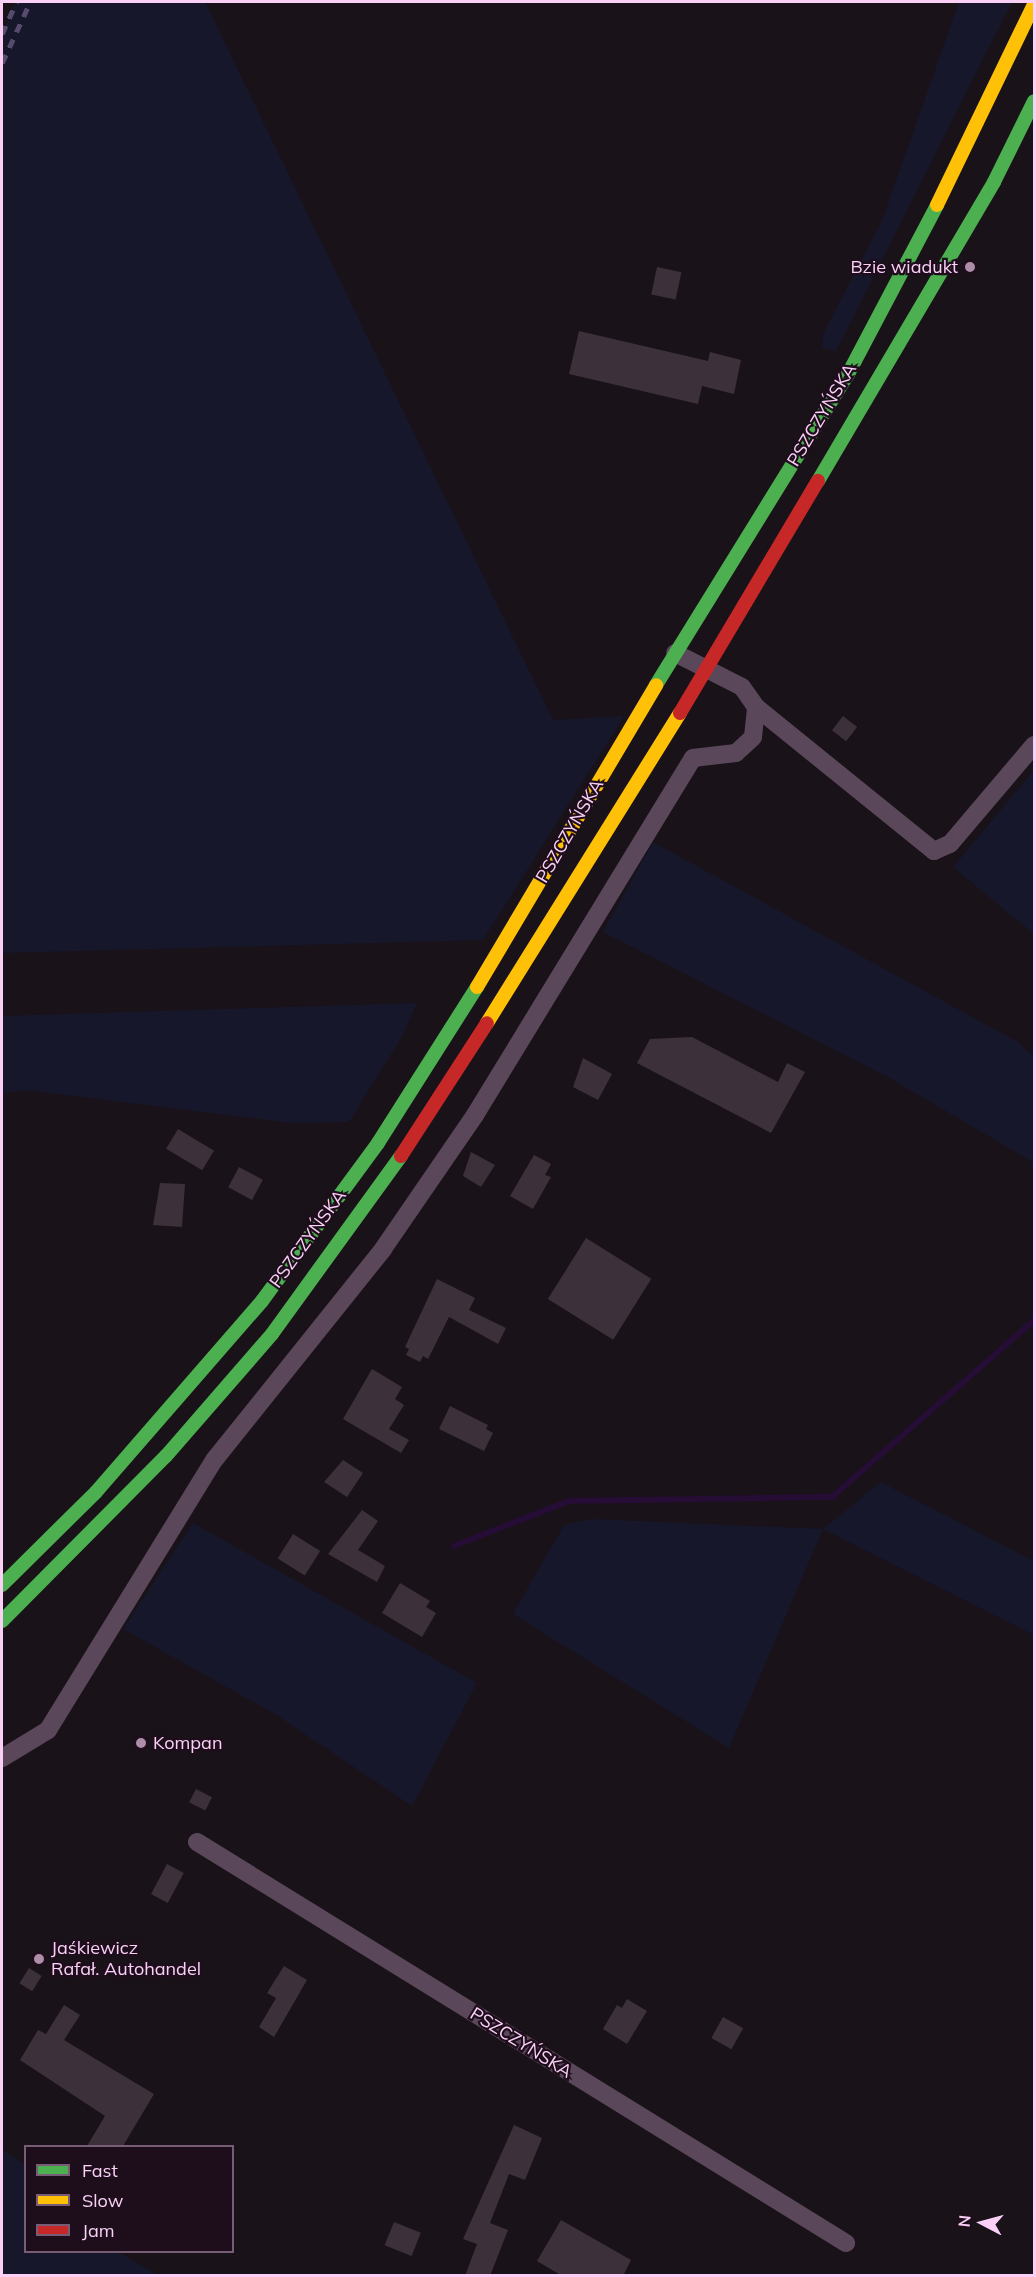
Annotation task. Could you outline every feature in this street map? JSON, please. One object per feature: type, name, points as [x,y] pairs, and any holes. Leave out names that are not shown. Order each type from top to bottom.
[{"type":"main road","name":"PSZCZYŃSKA","points":[[2,1586],[176,1404],[262,1301],[331,1207],[456,1023],[675,653],[847,376],[907,267],[1035,4]]},
{"type":"main road","name":"PSZCZYŃSKA","points":[[2,1622],[166,1456],[272,1334],[337,1248],[423,1126],[708,668],[994,182],[1035,101]]},
{"type":"street","points":[[675,653],[742,687],[756,707],[934,851],[950,844],[1035,745]]},
{"type":"street","points":[[2,1758],[48,1730],[215,1459],[332,1317],[475,1115],[693,758],[736,753],[753,737],[756,707]]},
{"type":"street","name":"PSZCZYŃSKA","points":[[197,1842],[846,2243]]},
{"type":"shaded area","points":[[16,2],[205,2],[553,720],[624,716],[483,940],[2,953],[2,33]]},
{"type":"shaded area","points":[[959,2],[1012,2],[836,351],[822,348],[823,334],[882,221]]},
{"type":"shaded area","points":[[1034,770],[1034,934],[953,867]]},
{"type":"shaded area","points":[[653,842],[1016,1041],[1034,1057],[1034,1163],[888,1077],[603,932]]},
{"type":"shaded area","points":[[417,1003],[401,1038],[349,1122],[292,1123],[26,1090],[2,1093],[2,1016]]},
{"type":"shaded area","points":[[881,1482],[1034,1561],[1034,1635],[823,1529]]},
{"type":"shaded area","points":[[591,1519],[823,1529],[729,1748],[513,1614],[564,1525]]},
{"type":"shaded area","points":[[193,1523],[477,1683],[412,1806],[275,1714],[123,1629]]},
{"type":"shaded area","points":[[2,2149],[24,2164],[24,2253],[120,2253],[158,2275],[2,2275]]},
{"type":"building","points":[[657,267],[681,272],[676,300],[651,294]]},
{"type":"building","points":[[579,331],[708,361],[710,352],[741,360],[734,394],[702,386],[698,404],[569,374]]},
{"type":"building","points":[[843,716],[857,727],[846,741],[832,730]]},
{"type":"building","points":[[692,1037],[778,1082],[787,1063],[805,1072],[771,1133],[637,1063],[650,1039]]},
{"type":"building","points":[[583,1058],[612,1074],[598,1100],[573,1087]]},
{"type":"building","points":[[178,1129],[214,1151],[202,1170],[166,1149]]},
{"type":"building","points":[[471,1152],[495,1165],[481,1187],[463,1176]]},
{"type":"building","points":[[534,1155],[551,1164],[545,1175],[551,1177],[533,1209],[510,1196]]},
{"type":"building","points":[[239,1167],[263,1180],[252,1200],[228,1187]]},
{"type":"building","points":[[160,1183],[185,1184],[182,1227],[153,1225]]},
{"type":"building","points":[[586,1238],[651,1279],[613,1340],[548,1299]]},
{"type":"building","points":[[437,1279],[475,1298],[469,1310],[506,1328],[498,1344],[449,1317],[428,1359],[423,1356],[420,1362],[406,1355],[409,1349],[405,1347]]},
{"type":"building","points":[[372,1369],[402,1387],[395,1399],[404,1405],[389,1429],[409,1440],[401,1453],[343,1419]]},
{"type":"building","points":[[450,1406],[488,1425],[486,1429],[493,1433],[484,1451],[439,1429]]},
{"type":"building","points":[[343,1460],[363,1473],[347,1497],[324,1482]]},
{"type":"building","points":[[362,1510],[378,1521],[358,1550],[385,1566],[377,1582],[328,1554]]},
{"type":"building","points":[[293,1534],[320,1551],[305,1576],[278,1559]]},
{"type":"building","points":[[400,1583],[430,1601],[426,1607],[436,1613],[422,1637],[382,1613]]},
{"type":"building","points":[[196,1789],[212,1797],[205,1811],[189,1802]]},
{"type":"building","points":[[167,1864],[184,1873],[168,1903],[151,1894]]},
{"type":"building","points":[[284,1966],[307,1980],[274,2037],[259,2027],[276,1998],[267,1993]]},
{"type":"building","points":[[29,1968],[42,1976],[32,1991],[19,1983]]},
{"type":"building","points":[[627,1999],[647,2011],[627,2044],[603,2029],[617,2005],[622,2008]]},
{"type":"building","points":[[64,2005],[80,2015],[64,2040],[154,2094],[124,2145],[88,2145],[105,2116],[20,2060],[38,2030],[46,2034]]},
{"type":"building","points":[[723,2017],[743,2028],[731,2049],[711,2038]]},
{"type":"building","points":[[514,2125],[542,2138],[525,2180],[509,2174],[490,2223],[508,2230],[490,2276],[465,2276],[477,2244],[463,2239]]},
{"type":"building","points":[[561,2220],[631,2260],[623,2276],[562,2276],[537,2261]]},
{"type":"building","points":[[394,2222],[421,2233],[412,2256],[385,2245]]},
{"type":"waterway","points":[[454,1546],[569,1501],[832,1497],[1032,1322]]},
{"type":"railway","points":[[2,34],[16,2]]},
{"type":"railway","points":[[2,63],[30,2]]},
{"type":"traffic: fast","points":[[818,481],[994,182],[1034,101]]},
{"type":"traffic: fast","points":[[656,685],[847,376],[937,205]]},
{"type":"traffic: fast","points":[[2,1585],[96,1492],[262,1301],[378,1143],[477,987]]},
{"type":"traffic: fast","points":[[2,1621],[166,1456],[272,1334],[401,1156]]},
{"type":"traffic: slow","points":[[937,205],[1034,4]]},
{"type":"traffic: slow","points":[[477,987],[656,685]]},
{"type":"traffic: slow","points":[[487,1023],[680,713]]},
{"type":"traffic: jam","points":[[680,713],[818,481]]},
{"type":"traffic: jam","points":[[401,1156],[487,1023]]},
{"type":"place","name":"Bzie wiadukt","points":[[970,267]]},
{"type":"place","name":"Kompan","points":[[141,1743]]},
{"type":"place","name":"Jaśkiewicz Rafał. Autohandel","points":[[39,1959]]}]
